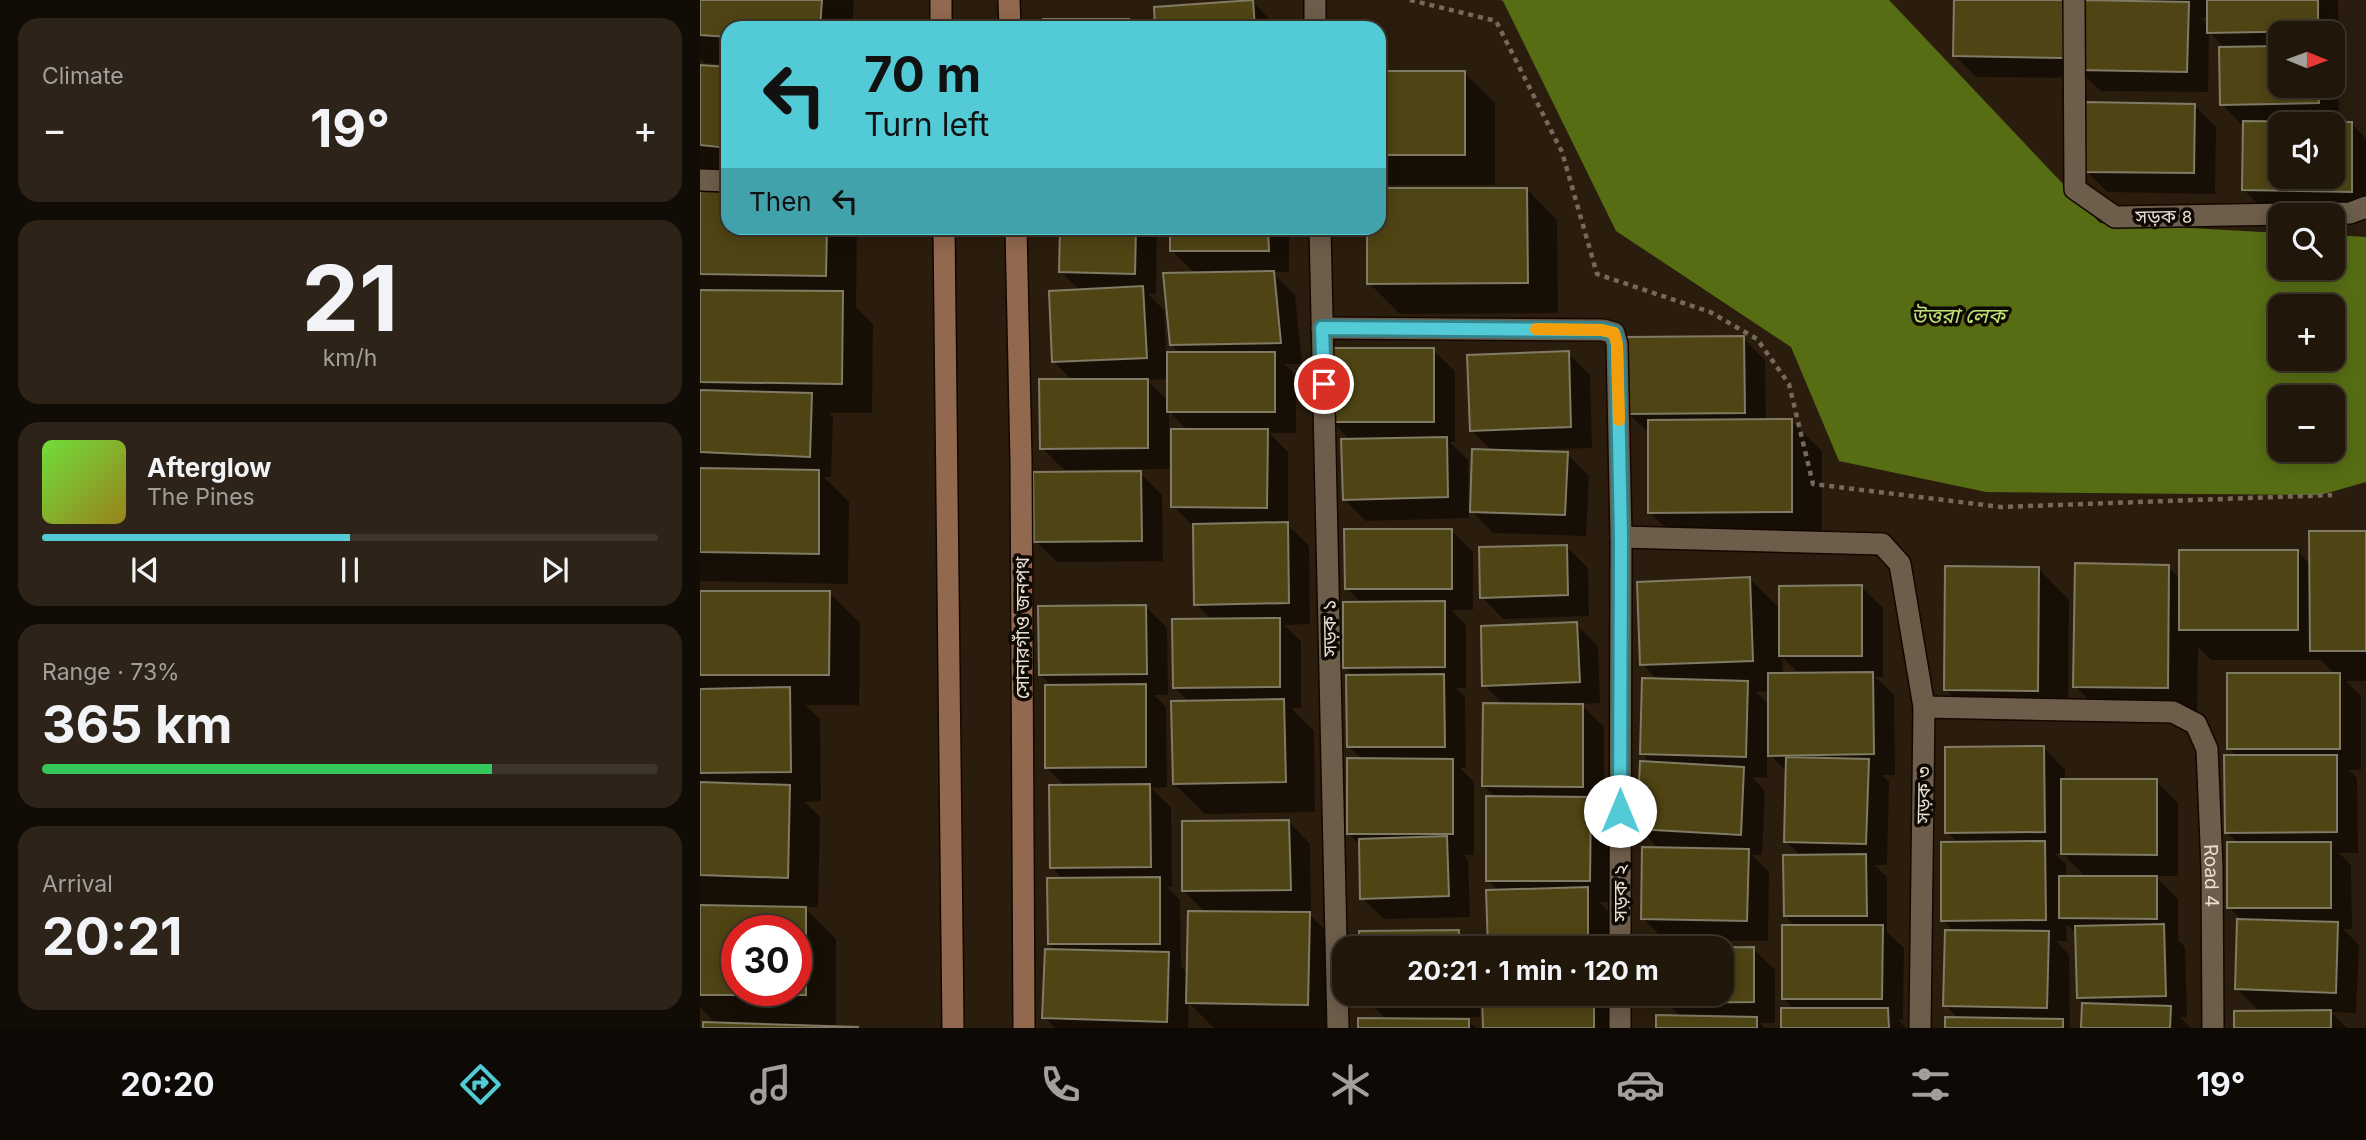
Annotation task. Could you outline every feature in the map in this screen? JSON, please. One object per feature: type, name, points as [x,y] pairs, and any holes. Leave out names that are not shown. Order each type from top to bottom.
[{"type":"main road","points":[[941,0],[942,21]]},
{"type":"main road","points":[[1009,0],[1010,21]]},
{"type":"main road","points":[[944,235],[953,1028]]},
{"type":"main road","name":"সোনারগাঁও জনপথ","points":[[1016,235],[1021,460],[1024,1028]]},
{"type":"street","points":[[1315,0],[1315,21]]},
{"type":"street","name":"সড়ক ৪","points":[[2074,0],[2075,189],[2115,217],[2350,213],[2366,207]]},
{"type":"street","points":[[700,180],[721,181]]},
{"type":"street","name":"সড়ক ১","points":[[1320,235],[1338,1028]]},
{"type":"street","name":"সড়ক ২","points":[[1322,328],[1602,330],[1614,333],[1617,344],[1621,537],[1620,936]]},
{"type":"street","name":"সড়ক ৩","points":[[1621,537],[1882,544],[1900,564],[1924,708],[1920,1028]]},
{"type":"street","name":"Road 4","points":[[1924,708],[2173,712],[2196,724],[2207,749],[2212,867],[2213,1028]]},
{"type":"street","points":[[1620,1006],[1620,1028]]},
{"type":"path","points":[[1410,0],[1496,21],[1562,152],[1597,274],[1710,312],[1757,339],[1789,384],[1813,484],[2001,507],[2332,495]]},
{"type":"water","name":"উত্তরা লেক","points":[[1500,0],[1889,0],[2100,223],[2268,232],[2268,280],[2345,280],[2345,236],[2366,237],[2366,482],[2320,495],[1986,492],[1839,461],[1791,347],[1616,231],[1503,1]]},
{"type":"building","points":[[700,0],[822,0],[820,21],[721,21],[721,36],[700,35]]},
{"type":"building","points":[[1253,0],[1254,21],[1155,21],[1154,7]]},
{"type":"building","points":[[1954,0],[2064,0],[2063,58],[1953,56]]},
{"type":"building","points":[[2079,0],[2189,2],[2187,72],[2077,70]]},
{"type":"building","points":[[2207,0],[2318,0],[2318,21],[2268,21],[2268,32],[2207,33]]},
{"type":"building","points":[[1043,19],[1129,19],[1129,21]]},
{"type":"building","points":[[2268,46],[2268,98],[2319,98],[2319,103],[2220,105],[2219,47]]},
{"type":"building","points":[[700,65],[721,66],[721,147],[700,145]]},
{"type":"building","points":[[1386,71],[1465,71],[1465,155],[1386,155]]},
{"type":"building","points":[[2085,102],[2195,104],[2194,173],[2084,172]]},
{"type":"building","points":[[2243,121],[2268,121],[2268,189],[2345,189],[2345,122],[2352,122],[2352,192],[2242,190]]},
{"type":"building","points":[[1386,188],[1527,188],[1528,283],[1367,284],[1367,235],[1386,235]]},
{"type":"building","points":[[700,190],[721,191],[721,235],[827,235],[826,276],[700,274]]},
{"type":"building","points":[[1060,235],[1136,235],[1135,274],[1059,272]]},
{"type":"building","points":[[1170,235],[1268,235],[1269,251],[1170,251]]},
{"type":"building","points":[[1274,271],[1281,343],[1170,345],[1163,273]]},
{"type":"building","points":[[1143,286],[1147,358],[1052,362],[1049,291]]},
{"type":"building","points":[[700,290],[843,291],[842,384],[700,382]]},
{"type":"building","points":[[1744,336],[1745,413],[1627,414],[1626,337]]},
{"type":"building","points":[[1330,348],[1434,348],[1434,422],[1330,422]]},
{"type":"building","points":[[1569,351],[1571,427],[1470,431],[1467,355]]},
{"type":"building","points":[[1167,352],[1275,352],[1275,412],[1167,412]]},
{"type":"building","points":[[1039,379],[1148,379],[1148,448],[1040,449]]},
{"type":"building","points":[[700,390],[812,393],[810,457],[700,452]]},
{"type":"building","points":[[1792,419],[1792,512],[1648,513],[1648,420]]},
{"type":"building","points":[[1171,429],[1268,429],[1267,508],[1171,507]]},
{"type":"building","points":[[1447,437],[1448,497],[1343,500],[1341,439]]},
{"type":"building","points":[[1472,449],[1568,452],[1565,515],[1470,512]]},
{"type":"building","points":[[700,468],[819,470],[819,554],[700,552]]},
{"type":"building","points":[[1141,471],[1142,541],[1034,542],[1033,472]]},
{"type":"building","points":[[1288,522],[1289,603],[1194,605],[1193,524]]},
{"type":"building","points":[[1344,529],[1452,529],[1452,589],[1345,589]]},
{"type":"building","points":[[2309,531],[2366,531],[2366,651],[2310,651]]},
{"type":"building","points":[[1567,545],[1568,595],[1480,598],[1479,547]]},
{"type":"building","points":[[2179,550],[2298,550],[2298,630],[2179,630]]},
{"type":"building","points":[[2075,563],[2169,565],[2168,688],[2073,687]]},
{"type":"building","points":[[1945,566],[2039,567],[2038,691],[1944,690]]},
{"type":"building","points":[[1750,577],[1753,661],[1640,665],[1637,582]]},
{"type":"building","points":[[1862,585],[1862,656],[1779,656],[1779,586]]},
{"type":"building","points":[[700,591],[830,591],[829,675],[700,675]]},
{"type":"building","points":[[1445,601],[1445,667],[1343,668],[1343,602]]},
{"type":"building","points":[[1146,605],[1147,674],[1039,675],[1038,606]]},
{"type":"building","points":[[1280,618],[1280,687],[1173,688],[1172,619]]},
{"type":"building","points":[[1577,622],[1580,682],[1482,686],[1481,626]]},
{"type":"building","points":[[1873,672],[1874,754],[1768,756],[1768,673]]},
{"type":"building","points":[[2227,673],[2340,673],[2340,749],[2227,749]]},
{"type":"building","points":[[1444,674],[1445,747],[1347,747],[1346,675]]},
{"type":"building","points":[[1642,678],[1748,681],[1746,757],[1640,754]]},
{"type":"building","points":[[1146,684],[1146,767],[1045,768],[1045,685]]},
{"type":"building","points":[[790,687],[791,772],[700,773],[700,689]]},
{"type":"building","points":[[1284,699],[1286,782],[1173,784],[1171,701]]},
{"type":"building","points":[[1483,703],[1583,704],[1583,787],[1482,786]]},
{"type":"building","points":[[2044,746],[2045,832],[1945,833],[1945,747]]},
{"type":"building","points":[[2224,755],[2337,755],[2337,832],[2225,833]]},
{"type":"building","points":[[1786,757],[1869,759],[1866,844],[1784,842]]},
{"type":"building","points":[[1347,758],[1453,759],[1453,834],[1347,834]]},
{"type":"building","points":[[1640,761],[1744,767],[1741,835],[1637,829]]},
{"type":"building","points":[[2061,779],[2157,779],[2157,855],[2061,854]]},
{"type":"building","points":[[700,782],[790,785],[788,878],[700,875]]},
{"type":"building","points":[[1150,784],[1151,867],[1050,868],[1049,785]]},
{"type":"building","points":[[1486,796],[1591,797],[1590,881],[1486,881]]},
{"type":"building","points":[[1289,820],[1291,890],[1182,891],[1182,821]]},
{"type":"building","points":[[1447,836],[1449,896],[1360,899],[1359,839]]},
{"type":"building","points":[[2045,841],[2046,920],[1941,921],[1941,842]]},
{"type":"building","points":[[2227,842],[2331,842],[2331,908],[2227,908]]},
{"type":"building","points":[[1642,847],[1749,849],[1747,921],[1641,919]]},
{"type":"building","points":[[1866,854],[1867,916],[1784,916],[1783,855]]},
{"type":"building","points":[[2059,876],[2157,876],[2157,919],[2059,918]]},
{"type":"building","points":[[1160,877],[1160,944],[1048,944],[1047,878]]},
{"type":"building","points":[[1588,887],[1588,936],[1488,936],[1486,890]]},
{"type":"building","points":[[700,905],[806,907],[806,915],[721,915],[721,995],[700,995]]},
{"type":"building","points":[[1188,911],[1310,912],[1308,1005],[1186,1003]]},
{"type":"building","points":[[2237,919],[2338,922],[2336,993],[2235,989]]},
{"type":"building","points":[[2164,924],[2166,996],[2077,998],[2075,926]]},
{"type":"building","points":[[1782,925],[1883,925],[1882,999],[1782,999]]},
{"type":"building","points":[[1459,930],[1459,936],[1359,936],[1359,931]]},
{"type":"building","points":[[1945,930],[2049,931],[2047,1008],[1943,1006]]},
{"type":"building","points":[[1734,947],[1754,947],[1754,1002],[1734,1002]]},
{"type":"building","points":[[1045,949],[1169,952],[1167,1022],[1042,1018]]},
{"type":"building","points":[[2082,1003],[2171,1006],[2170,1028],[2081,1028]]},
{"type":"building","points":[[1482,1006],[1594,1006],[1594,1028],[1483,1028]]},
{"type":"building","points":[[1781,1008],[1888,1008],[1889,1028],[1781,1028]]},
{"type":"building","points":[[2331,1010],[2331,1028],[2234,1028],[2234,1011]]},
{"type":"building","points":[[1656,1015],[1757,1017],[1757,1028],[1656,1028]]},
{"type":"building","points":[[1945,1017],[2063,1019],[2063,1028],[1945,1028]]},
{"type":"building","points":[[1358,1018],[1469,1019],[1469,1028],[1358,1028]]},
{"type":"building","points":[[703,1022],[858,1027],[858,1028],[703,1028]]},
{"type":"slow traffic","points":[[1536,329],[1602,330],[1614,333],[1617,344],[1619,420]]},
{"type":"route","points":[[1324,384],[1322,328],[1602,330],[1614,333],[1617,344],[1620,510],[1620,811]]}]
